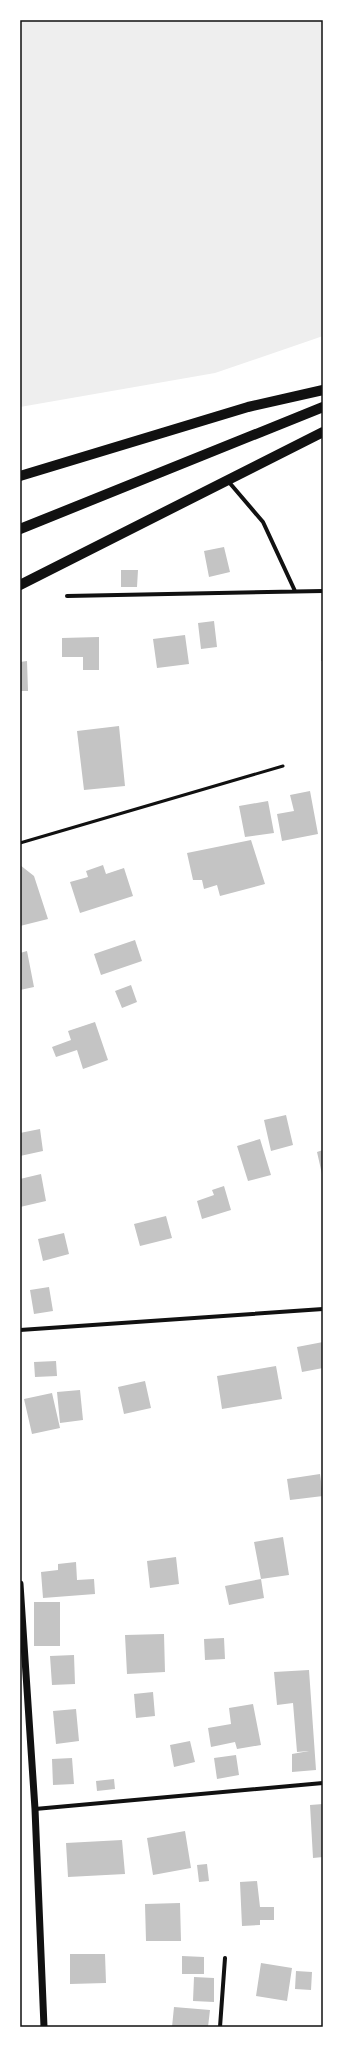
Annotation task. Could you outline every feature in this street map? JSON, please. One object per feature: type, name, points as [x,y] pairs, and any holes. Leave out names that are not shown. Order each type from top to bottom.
[{"type":"main road","points":[[20,476],[248,408],[323,390]]},
{"type":"main road","points":[[20,529],[323,407]]},
{"type":"main road","points":[[20,585],[323,432]]},
{"type":"street","points":[[228,480],[263,522],[295,591]]},
{"type":"street","points":[[67,596],[323,590]]},
{"type":"street","points":[[20,1330],[323,1309]]},
{"type":"street","points":[[20,1584],[35,1809],[44,2027]]},
{"type":"street","points":[[35,1809],[323,1783]]},
{"type":"street","points":[[220,2027],[225,1958]]},
{"type":"lane","points":[[20,843],[283,766]]},
{"type":"shaded area","points":[[20,20],[323,20],[323,336],[215,373],[20,407]]},
{"type":"building","points":[[224,547],[230,572],[209,577],[204,551]]},
{"type":"building","points":[[121,570],[138,570],[137,587],[121,587]]},
{"type":"building","points":[[214,621],[217,647],[201,649],[198,623]]},
{"type":"building","points":[[322,629],[323,661],[321,661]]},
{"type":"building","points":[[185,635],[189,664],[157,668],[153,639]]},
{"type":"building","points":[[99,637],[99,670],[83,670],[83,657],[62,657],[62,638]]},
{"type":"building","points":[[27,661],[28,691],[20,691],[20,662]]},
{"type":"building","points":[[119,726],[125,786],[84,790],[77,731]]},
{"type":"building","points":[[310,791],[318,834],[282,841],[277,814],[294,811],[290,795]]},
{"type":"building","points":[[268,801],[274,833],[245,837],[239,806]]},
{"type":"building","points":[[251,840],[265,884],[220,896],[217,885],[204,889],[202,880],[193,880],[187,853]]},
{"type":"building","points":[[20,865],[34,876],[48,919],[20,926]]},
{"type":"building","points":[[103,865],[106,874],[124,868],[133,896],[80,913],[70,882],[88,877],[86,871]]},
{"type":"building","points":[[135,940],[142,961],[101,975],[94,954]]},
{"type":"building","points":[[27,951],[34,987],[20,990],[20,953]]},
{"type":"building","points":[[131,985],[137,1002],[122,1008],[115,991]]},
{"type":"building","points":[[95,1022],[108,1060],[83,1069],[77,1050],[56,1057],[52,1047],[71,1040],[68,1031]]},
{"type":"building","points":[[286,1115],[293,1145],[271,1151],[264,1120]]},
{"type":"building","points":[[40,1129],[43,1151],[20,1156],[20,1133]]},
{"type":"building","points":[[260,1139],[271,1175],[248,1181],[237,1146]]},
{"type":"building","points":[[323,1150],[323,1174],[322,1174],[317,1152]]},
{"type":"building","points":[[41,1174],[46,1201],[20,1207],[20,1179]]},
{"type":"building","points":[[224,1186],[231,1210],[202,1219],[197,1201],[214,1195],[212,1190]]},
{"type":"building","points":[[166,1216],[172,1238],[140,1246],[134,1224]]},
{"type":"building","points":[[64,1233],[69,1254],[43,1261],[38,1239]]},
{"type":"building","points":[[49,1287],[53,1311],[34,1314],[30,1290]]},
{"type":"building","points":[[323,1342],[323,1368],[302,1372],[297,1347]]},
{"type":"building","points":[[56,1361],[57,1376],[35,1377],[34,1362]]},
{"type":"building","points":[[276,1366],[282,1399],[222,1409],[217,1376]]},
{"type":"building","points":[[145,1381],[151,1408],[124,1414],[118,1387]]},
{"type":"building","points":[[80,1390],[83,1420],[60,1423],[57,1392]]},
{"type":"building","points":[[52,1393],[60,1428],[32,1434],[24,1399]]},
{"type":"building","points":[[320,1474],[323,1496],[290,1500],[287,1479]]},
{"type":"building","points":[[283,1537],[289,1575],[261,1579],[254,1542]]},
{"type":"building","points":[[176,1557],[179,1584],[150,1588],[147,1561]]},
{"type":"building","points":[[76,1562],[77,1580],[94,1579],[95,1594],[43,1598],[41,1572],[58,1570],[58,1564]]},
{"type":"building","points":[[261,1579],[264,1598],[229,1605],[225,1586]]},
{"type":"building","points":[[34,1602],[60,1602],[60,1646],[34,1646]]},
{"type":"building","points":[[164,1634],[165,1672],[127,1674],[125,1635]]},
{"type":"building","points":[[224,1638],[225,1659],[205,1660],[204,1639]]},
{"type":"building","points":[[74,1655],[75,1684],[52,1685],[50,1656]]},
{"type":"building","points":[[309,1670],[316,1770],[292,1772],[292,1754],[309,1751],[297,1752],[293,1703],[277,1705],[274,1672]]},
{"type":"building","points":[[153,1692],[155,1716],[136,1718],[134,1694]]},
{"type":"building","points":[[253,1704],[261,1745],[237,1749],[235,1742],[211,1747],[208,1728],[231,1724],[229,1708]]},
{"type":"building","points":[[76,1709],[79,1741],[56,1744],[53,1711]]},
{"type":"building","points":[[190,1741],[195,1762],[174,1767],[170,1745]]},
{"type":"building","points":[[236,1755],[239,1775],[217,1779],[214,1758]]},
{"type":"building","points":[[72,1758],[74,1784],[53,1785],[52,1759]]},
{"type":"building","points":[[114,1779],[115,1789],[97,1791],[96,1781]]},
{"type":"building","points":[[323,1804],[323,1857],[313,1858],[310,1805]]},
{"type":"building","points":[[185,1831],[191,1868],[153,1875],[147,1838]]},
{"type":"building","points":[[122,1840],[125,1874],[68,1877],[66,1843]]},
{"type":"building","points":[[207,1864],[209,1881],[199,1882],[197,1865]]},
{"type":"building","points":[[257,1881],[260,1907],[274,1907],[274,1920],[260,1920],[260,1925],[242,1926],[240,1882]]},
{"type":"building","points":[[180,1903],[181,1941],[146,1941],[145,1904]]},
{"type":"building","points":[[70,1954],[105,1954],[106,1983],[70,1984]]},
{"type":"building","points":[[182,1956],[204,1957],[204,1974],[182,1974]]},
{"type":"building","points":[[261,1963],[292,1968],[287,2001],[256,1996]]},
{"type":"building","points":[[296,1971],[312,1972],[311,1990],[295,1989]]},
{"type":"building","points":[[194,1977],[214,1978],[214,2002],[193,2001]]},
{"type":"building","points":[[174,2007],[210,2010],[208,2027],[172,2027]]}]
